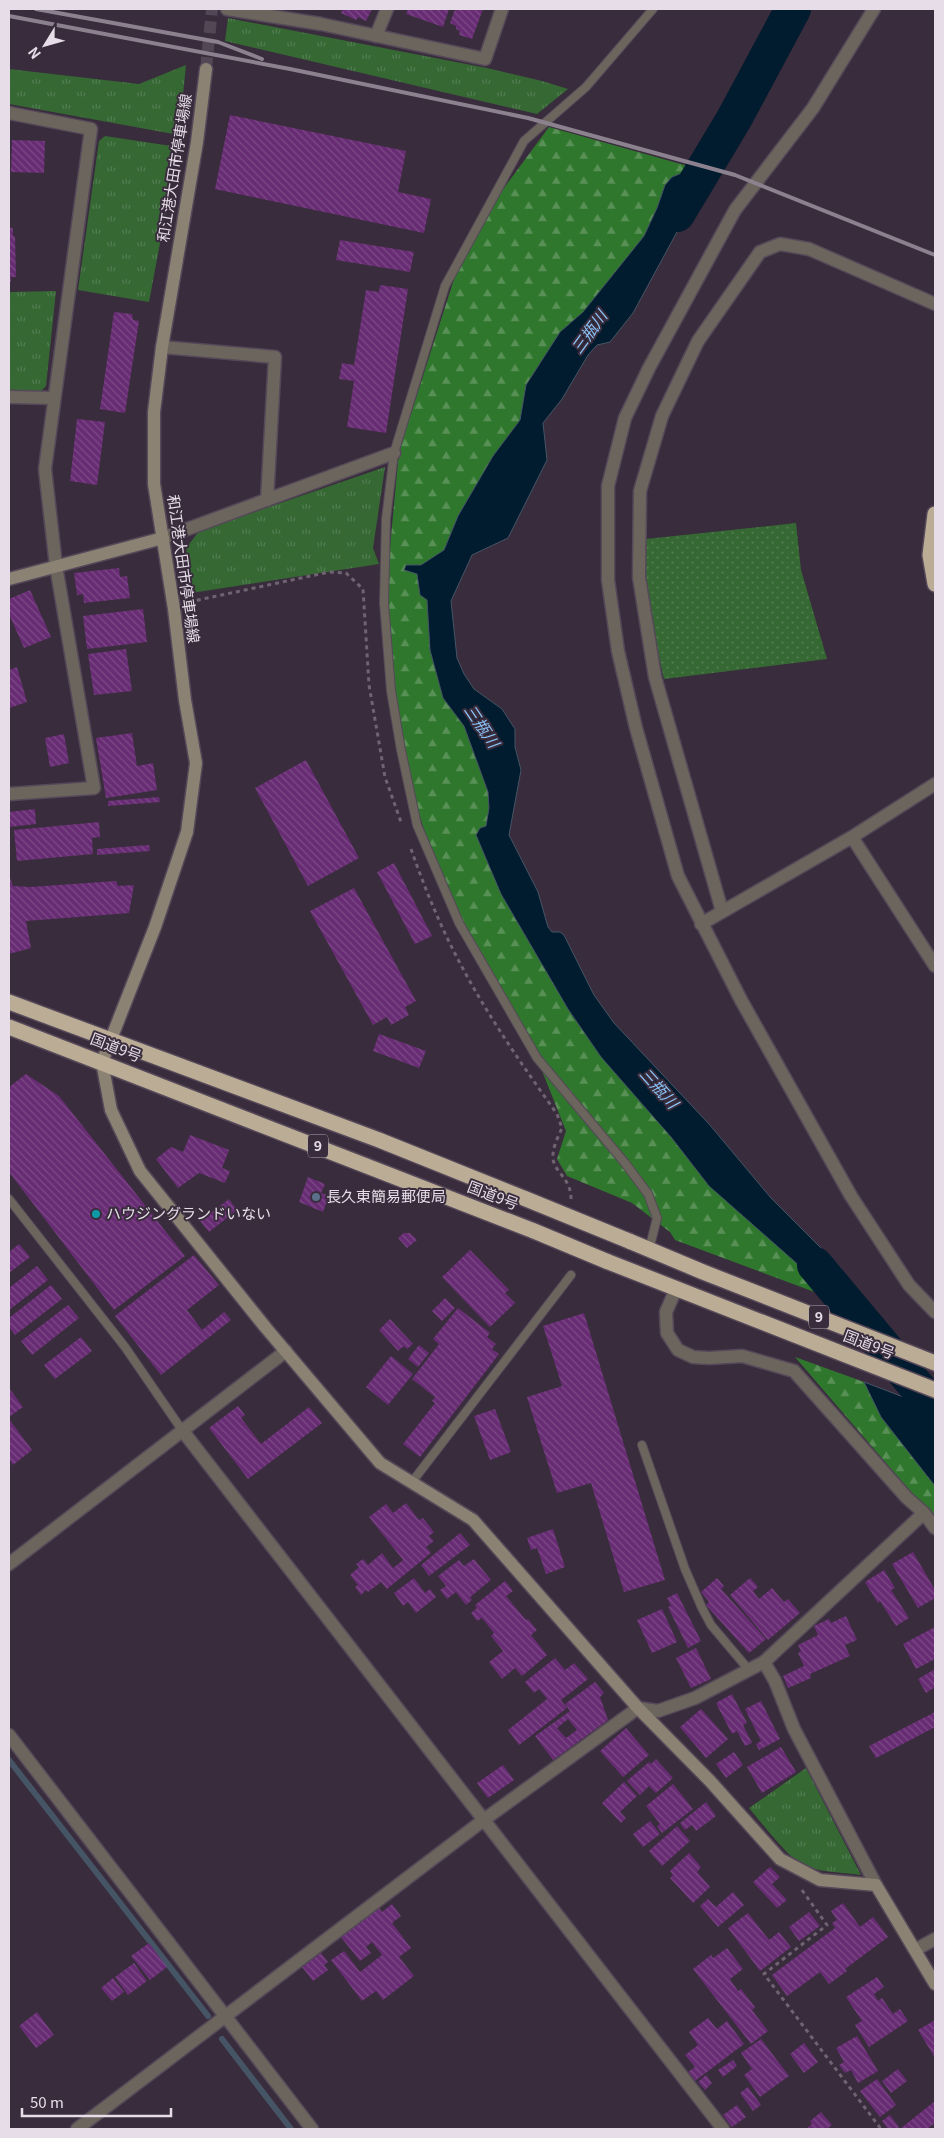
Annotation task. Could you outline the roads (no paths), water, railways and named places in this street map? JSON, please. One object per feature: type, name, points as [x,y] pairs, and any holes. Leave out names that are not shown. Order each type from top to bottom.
[{"type":"highway","points":[[935,514],[930,555],[935,584]]},
{"type":"highway","name":"国道9号","points":[[9,1002],[379,1140],[703,1272],[935,1363]]},
{"type":"highway","name":"国道9号","points":[[9,1027],[534,1230],[676,1289],[935,1390]]},
{"type":"street","points":[[228,9],[376,36],[485,59],[502,9]]},
{"type":"street","points":[[376,36],[387,9]]},
{"type":"street","points":[[874,9],[813,108],[730,219],[649,368],[625,418],[608,486],[608,580],[618,651],[636,728],[662,827],[678,876],[741,1000],[851,1196],[909,1285],[935,1312]]},
{"type":"street","name":"和江港大田市停車場線","points":[[102,1062],[155,927],[187,832],[196,763],[154,484],[154,421],[162,347],[197,142],[206,69]]},
{"type":"street","points":[[9,113],[90,129],[45,469],[56,566],[94,788],[9,794]]},
{"type":"street","points":[[722,912],[655,677],[639,577],[640,491],[662,416],[698,342],[760,252],[780,244],[809,249],[935,304]]},
{"type":"street","points":[[162,347],[275,357],[267,500]]},
{"type":"street","points":[[9,397],[54,398]]},
{"type":"street","points":[[9,578],[162,538],[394,453]]},
{"type":"street","points":[[701,924],[852,837],[935,784]]},
{"type":"street","points":[[852,837],[935,966]]},
{"type":"street","points":[[102,1062],[111,1110],[140,1171],[286,1351],[380,1463],[474,1520],[638,1708],[710,1781],[780,1859],[820,1880],[876,1885]]},
{"type":"street","points":[[676,1289],[666,1312],[667,1333],[678,1350],[693,1357],[742,1356],[794,1371],[907,1498],[924,1513],[935,1528]]},
{"type":"street","points":[[9,1564],[286,1351]]},
{"type":"street","points":[[182,1430],[485,1819],[723,2129]]},
{"type":"street","points":[[77,2129],[485,1819],[638,1708],[658,1711],[668,1708],[695,1698],[764,1662],[924,1513]]},
{"type":"street","points":[[764,1662],[775,1681],[794,1729],[876,1885],[935,1984]]},
{"type":"street","points":[[9,1734],[312,2129]]},
{"type":"street","points":[[915,1950],[935,1939]]},
{"type":"lane","points":[[649,1250],[657,1218],[648,1194],[625,1163],[537,1058],[459,923],[417,825],[400,750],[391,691],[384,603],[386,519],[394,453],[445,286],[524,141],[586,87],[653,9]]},
{"type":"lane","points":[[9,1199],[125,1347],[182,1430]]},
{"type":"lane","points":[[412,1482],[571,1275]]},
{"type":"lane","points":[[642,1445],[685,1568],[702,1608],[711,1625],[749,1670]]},
{"type":"water","points":[[695,168],[709,173],[633,313],[610,342],[597,345],[588,355],[562,399],[543,423],[547,460],[508,538],[472,555],[451,601],[457,658],[464,674],[474,689],[502,709],[515,729],[515,747],[521,770],[509,835],[538,892],[548,927],[552,932],[560,932],[564,935],[594,995],[614,1023],[709,1124],[771,1198],[839,1266],[874,1314],[828,1297],[819,1283],[709,1186],[671,1137],[601,1057],[568,1009],[501,894],[476,835],[480,828],[486,826],[489,808],[488,792],[464,726],[443,698],[430,650],[427,600],[420,595],[417,574],[404,570],[406,565],[421,565],[444,550],[458,516],[493,456],[520,420],[526,385],[560,332],[583,312],[644,236],[665,185],[672,177],[682,173],[690,174]]},
{"type":"water","points":[[864,1382],[935,1409],[935,1486],[881,1417]]},
{"type":"waterway","name":"三瓶川","points":[[677,214],[734,119],[793,9]]},
{"type":"waterway","name":"三瓶川","points":[[815,1265],[923,1394],[935,1415]]},
{"type":"waterway","points":[[9,1760],[208,2016]]},
{"type":"waterway","points":[[222,2039],[291,2129]]},
{"type":"tunnel","points":[[206,69],[212,9]]},
{"type":"railway","points":[[36,9],[218,42],[262,59]]},
{"type":"railway","points":[[9,16],[290,69],[528,118],[735,175],[935,255]]},
{"type":"place","name":"長久東簡易郵便局","points":[[316,1197]]},
{"type":"place","name":"ハウジングランドいない","points":[[96,1214]]}]
